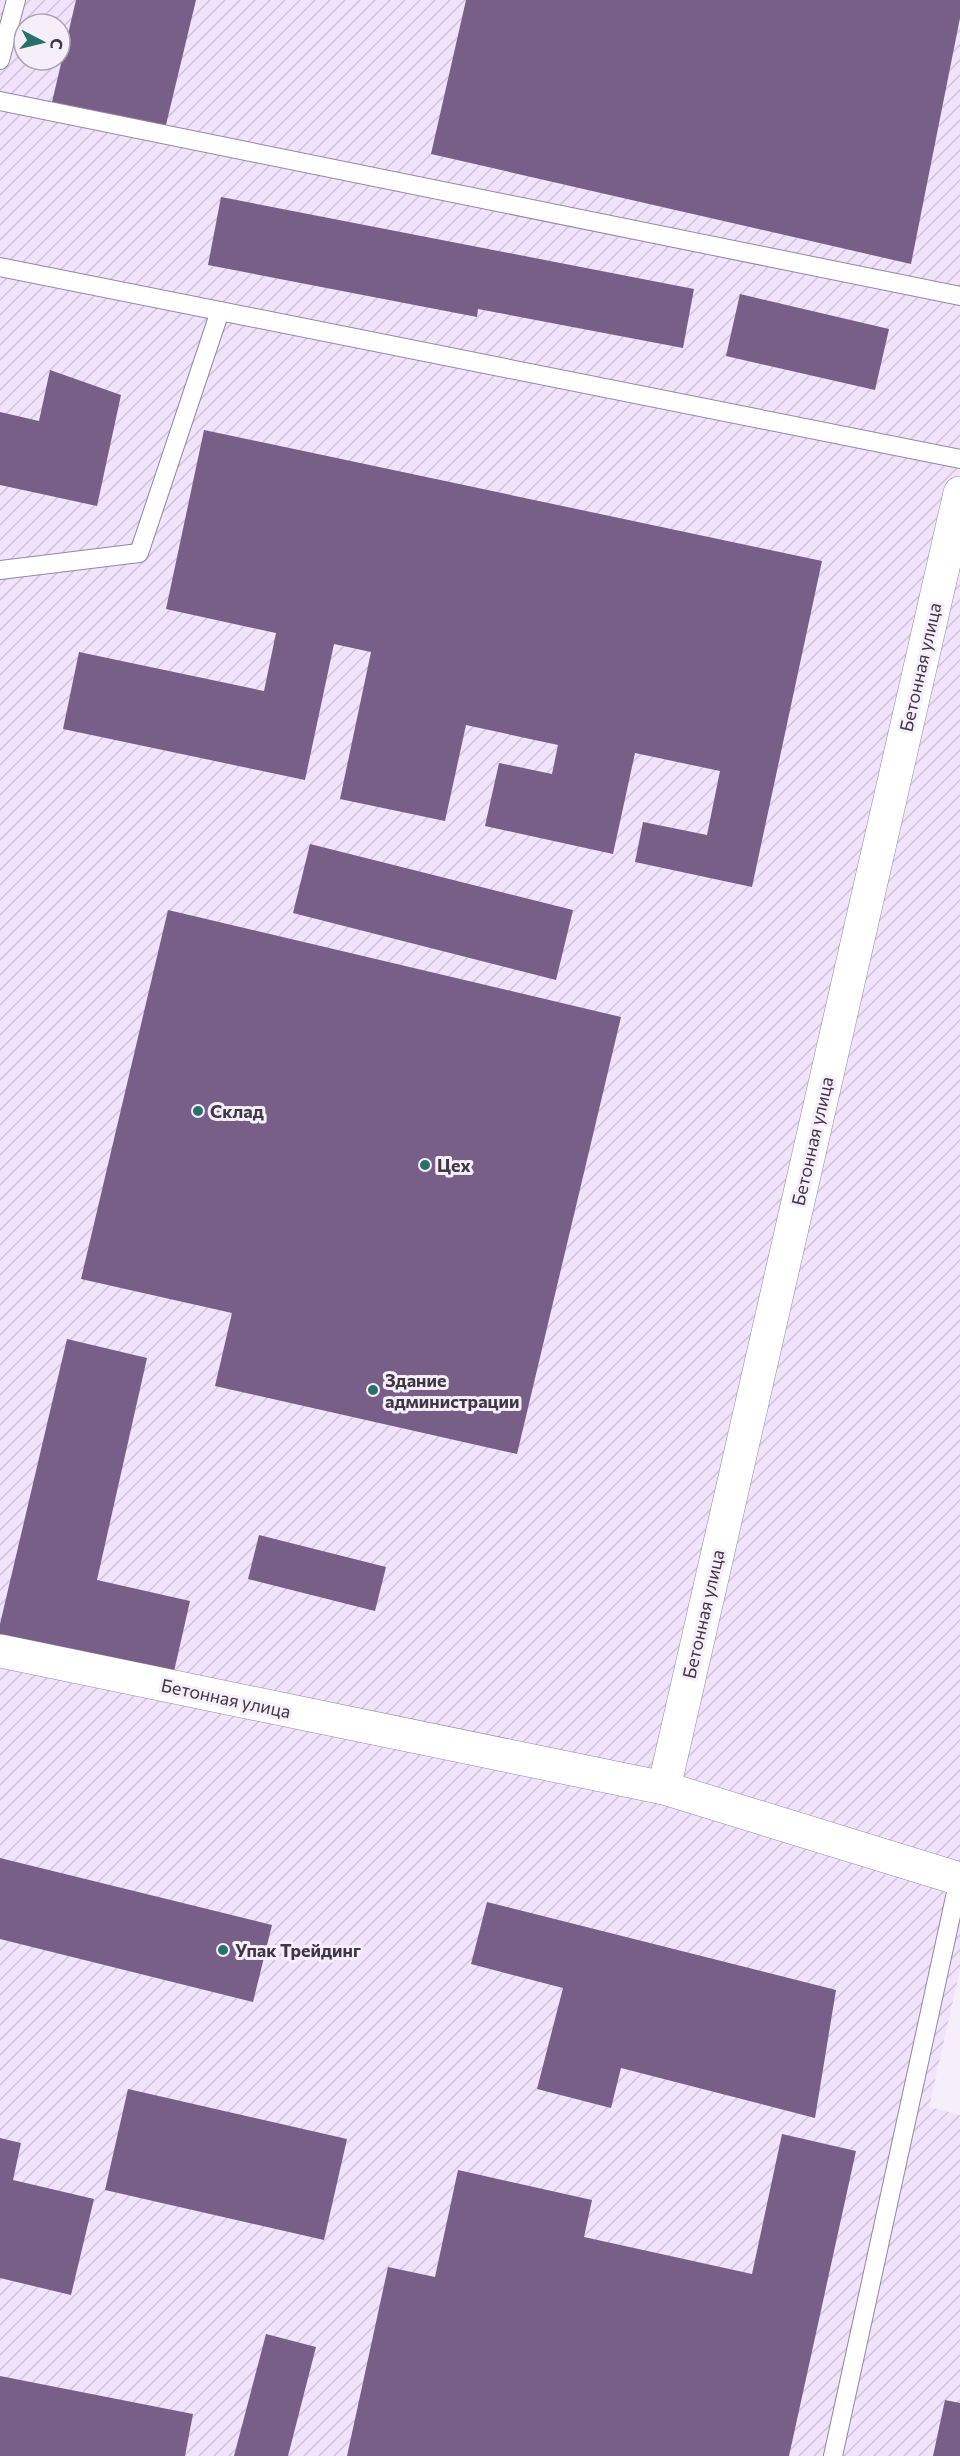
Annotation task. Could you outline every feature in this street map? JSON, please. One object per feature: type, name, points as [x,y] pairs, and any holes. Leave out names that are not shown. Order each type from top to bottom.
[{"type":"street","name":"Бетонная улица","points":[[664,1788],[960,493]]},
{"type":"street","name":"Бетонная улица","points":[[0,1651],[664,1788],[960,1879]]},
{"type":"lane","points":[[0,60],[16,0]]},
{"type":"lane","points":[[0,101],[960,297]]},
{"type":"lane","points":[[0,267],[960,459]]},
{"type":"lane","points":[[0,570],[138,553],[220,311]]},
{"type":"lane","points":[[834,2456],[960,1879]]},
{"type":"shaded area","points":[[0,0],[960,0],[960,1969],[929,2107],[960,2115],[960,2456],[0,2456]]},
{"type":"building","points":[[76,0],[196,0],[165,129],[52,102],[59,72],[72,72],[72,17]]},
{"type":"building","points":[[466,0],[960,0],[960,18],[911,264],[431,154]]},
{"type":"building","points":[[221,197],[694,289],[683,348],[478,309],[477,317],[208,265]]},
{"type":"building","points":[[740,294],[889,329],[875,390],[726,356]]},
{"type":"building","points":[[50,370],[121,395],[97,506],[0,485],[0,412],[39,421]]},
{"type":"building","points":[[204,430],[822,561],[752,887],[635,862],[643,822],[707,835],[720,771],[635,753],[613,854],[485,826],[499,763],[552,774],[558,745],[466,725],[445,821],[340,799],[371,652],[334,644],[305,780],[63,729],[79,652],[264,691],[276,633],[166,609]]},
{"type":"building","points":[[310,844],[573,910],[556,980],[293,913]]},
{"type":"building","name":"Цех","points":[[168,910],[621,1017],[517,1454],[215,1386],[232,1313],[81,1279]]},
{"type":"building","points":[[67,1339],[147,1358],[97,1580],[190,1601],[173,1676],[0,1635],[0,1624]]},
{"type":"building","points":[[259,1535],[386,1567],[375,1611],[248,1579]]},
{"type":"building","points":[[0,1858],[272,1925],[253,2002],[0,1939]]},
{"type":"building","points":[[487,1902],[836,1990],[815,2118],[621,2068],[611,2108],[537,2089],[563,1988],[471,1964]]},
{"type":"building","points":[[128,2089],[347,2139],[324,2240],[105,2190]]},
{"type":"building","points":[[782,2134],[856,2151],[789,2456],[347,2456],[388,2267],[435,2277],[458,2170],[592,2200],[584,2237],[752,2274]]},
{"type":"building","points":[[0,2138],[21,2143],[13,2180],[94,2199],[71,2295],[0,2278]]},
{"type":"building","points":[[266,2334],[316,2347],[288,2456],[234,2456]]},
{"type":"building","points":[[0,2376],[193,2414],[185,2456],[0,2456]]},
{"type":"building","points":[[945,2400],[960,2403],[960,2456],[933,2456]]},
{"type":"place","name":"Склад","points":[[198,1111]]},
{"type":"place","name":"Цех","points":[[425,1165]]},
{"type":"place","name":"Здание администрации","points":[[373,1390]]},
{"type":"place","name":"Упак Трейдинг","points":[[223,1950]]}]
